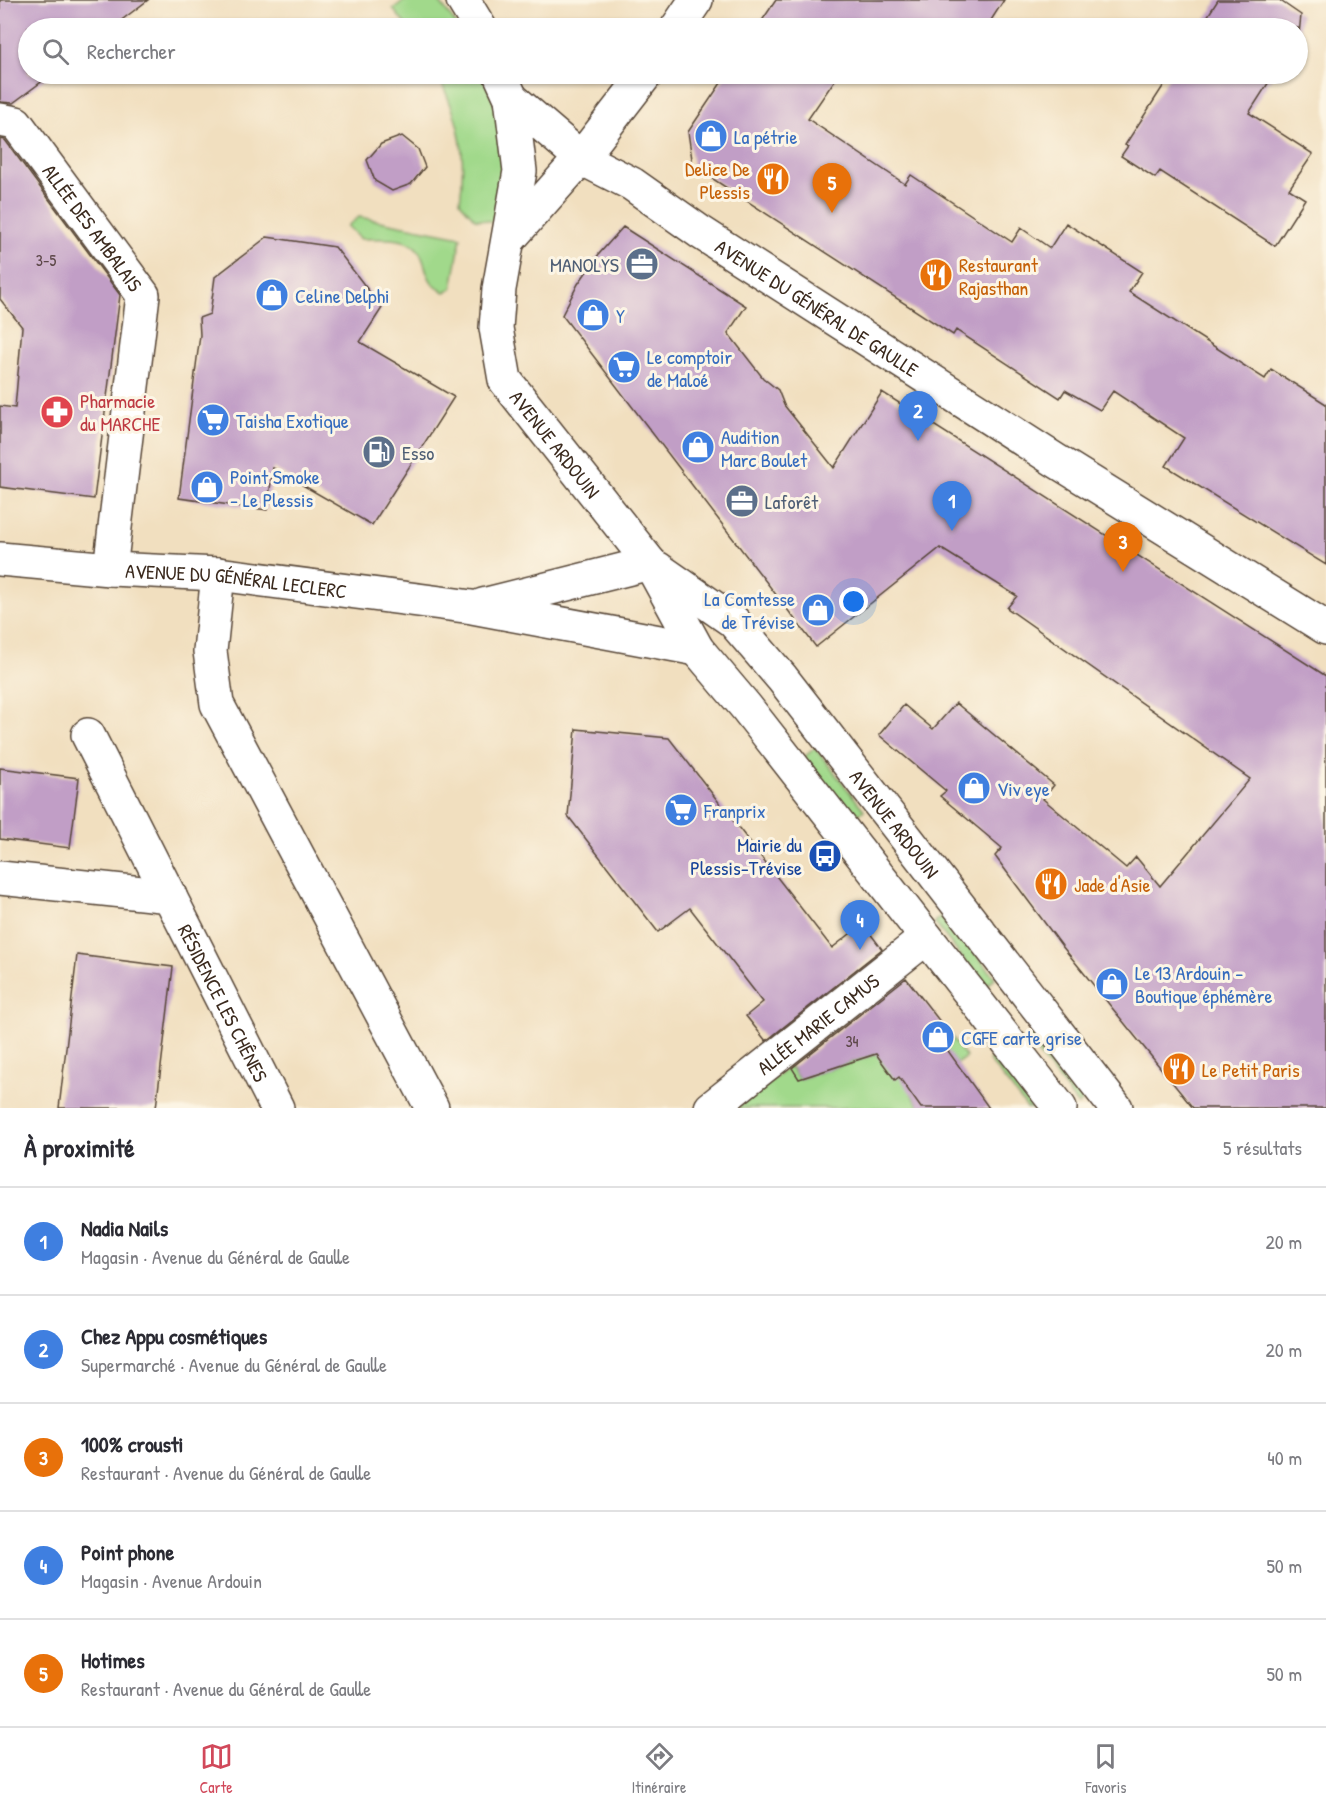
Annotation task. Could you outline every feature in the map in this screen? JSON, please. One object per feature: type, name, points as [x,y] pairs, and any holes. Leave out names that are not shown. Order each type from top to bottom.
[{"type":"street","points":[[463,0],[474,18]]},
{"type":"street","points":[[683,18],[696,0]]},
{"type":"street","points":[[581,158],[638,84]]},
{"type":"street","name":"AVENUE ARDOUIN","points":[[506,86],[581,158],[510,238]]},
{"type":"street","name":"AVENUE ARDOUIN","points":[[506,86],[520,171],[510,238],[499,289],[496,328],[505,380],[650,563],[697,649],[746,707],[1060,1108]]},
{"type":"street","name":"ALLÉE DES AMBALAIS","points":[[0,120],[16,123],[143,294],[110,569]]},
{"type":"street","name":"AVENUE DU GÉNÉRAL DE GAULLE","points":[[581,158],[632,184],[700,232],[1045,454],[1326,628]]},
{"type":"street","name":"AVENUE DU GÉNÉRAL LECLERC","points":[[0,559],[110,569],[218,574],[472,607],[697,649]]},
{"type":"street","name":"AVENUE ARDOUIN","points":[[650,563],[733,621],[782,678],[1116,1108]]},
{"type":"street","name":"AVENUE DU GÉNÉRAL LECLERC","points":[[472,607],[650,563]]},
{"type":"street","points":[[218,574],[210,651],[217,704],[432,1108]]},
{"type":"street","name":"RÉSIDENCE LES CHÊNES","points":[[88,735],[277,1108]]},
{"type":"street","points":[[0,878],[170,896]]},
{"type":"street","name":"ALLÉE MARIE CAMUS","points":[[711,1108],[926,938]]},
{"type":"green space","points":[[405,0],[438,0],[452,18],[400,18],[393,9]]},
{"type":"green space","points":[[442,84],[486,84],[495,105],[502,129],[504,147],[494,222],[475,219],[460,202],[463,167],[460,136]]},
{"type":"green space","points":[[359,217],[461,237],[452,289],[445,292],[436,287],[430,280],[417,249],[410,243],[394,239],[361,239],[347,226]]},
{"type":"green space","points":[[815,748],[864,810],[853,819],[804,757]]},
{"type":"green space","points":[[945,914],[995,978],[985,987],[934,922]]},
{"type":"green space","points":[[1036,1030],[1088,1097],[1078,1105],[1026,1038]]},
{"type":"green space","points":[[952,1037],[966,1057],[912,1095],[921,1108],[737,1108],[790,1066],[799,1079],[876,1054]]},
{"type":"green space","points":[[1000,1053],[1043,1108],[1027,1108],[989,1060]]},
{"type":"building","points":[[0,0],[148,0],[124,18],[18,18],[18,84],[39,84],[13,103],[0,102]]},
{"type":"building","points":[[776,0],[1004,0],[992,18],[764,18]]},
{"type":"building","points":[[1218,0],[1279,0],[1301,15],[1301,18],[1206,18]]},
{"type":"building","points":[[720,84],[832,84],[808,119],[905,184],[911,175],[1012,242],[1021,228],[1050,248],[1066,223],[1142,272],[1129,292],[1265,379],[1271,369],[1326,404],[1326,565],[1166,466],[1184,438],[1113,391],[1100,410],[1065,390],[1060,398],[956,330],[953,335],[693,166],[688,132]]},
{"type":"building","points":[[1165,84],[1268,84],[1249,113],[1313,154],[1289,189],[1305,199],[1275,246],[1160,171],[1155,178],[1121,156],[1128,146],[1125,145]]},
{"type":"building","points":[[402,136],[418,149],[425,167],[411,184],[392,191],[375,181],[367,160],[381,144]]},
{"type":"building","points":[[0,139],[5,140],[120,295],[94,499],[0,487],[0,406],[15,408],[22,327],[0,299]]},
{"type":"building","points":[[623,227],[746,306],[728,333],[763,378],[778,390],[784,405],[834,468],[882,392],[1326,676],[1326,1108],[1193,1108],[1062,946],[995,856],[1002,848],[940,796],[946,791],[879,735],[904,705],[933,729],[956,703],[1054,785],[1043,799],[1126,868],[1136,857],[1160,886],[1250,779],[1007,608],[1017,596],[940,548],[816,647],[562,315],[578,284],[599,254]]},
{"type":"building","points":[[267,237],[335,247],[382,308],[360,342],[454,397],[372,525],[273,468],[267,510],[179,498],[200,335],[199,318],[210,314],[215,277]]},
{"type":"building","points":[[576,729],[669,738],[832,948],[863,924],[882,949],[766,1041],[746,1016],[763,1002],[690,908],[658,932],[568,816]]},
{"type":"building","points":[[0,768],[79,778],[70,848],[0,839]]},
{"type":"building","points":[[77,955],[173,967],[156,1108],[59,1108]]},
{"type":"building","points":[[906,978],[952,1037],[943,1044],[989,1108],[921,1108],[899,1077],[895,1080],[876,1054],[799,1079],[792,1068]]},
{"type":"place","name":"La pétrie","points":[[711,136]]},
{"type":"place","name":"Delice De Plessis","points":[[773,179]]},
{"type":"place","name":"Hotimes","points":[[832,213]]},
{"type":"place","name":"MANOLYS","points":[[642,264]]},
{"type":"place","name":"Restaurant Rajasthan","points":[[936,275]]},
{"type":"place","name":"Celine Delphi","points":[[272,295]]},
{"type":"place","name":"Y","points":[[593,315]]},
{"type":"place","name":"Le comptoir de Maloé","points":[[624,367]]},
{"type":"place","name":"Pharmacie du MARCHE","points":[[57,412]]},
{"type":"place","name":"Taisha Exotique","points":[[213,420]]},
{"type":"place","name":"Chez Appu cosmétiques","points":[[918,441]]},
{"type":"place","name":"Audition Marc Boulet","points":[[698,447]]},
{"type":"place","name":"Esso","points":[[379,452]]},
{"type":"place","name":"Point Smoke - Le Plessis","points":[[207,487]]},
{"type":"place","name":"Laforêt","points":[[742,501]]},
{"type":"place","name":"Nadia Nails","points":[[952,531]]},
{"type":"place","name":"100% crousti","points":[[1123,572]]},
{"type":"place","name":"La Comtesse de Trévise","points":[[818,610]]},
{"type":"place","name":"Viv eye","points":[[974,788]]},
{"type":"place","name":"Franprix","points":[[681,810]]},
{"type":"place","name":"Mairie du Plessis-Trévise","points":[[825,856]]},
{"type":"place","name":"Jade d'Asie","points":[[1051,884]]},
{"type":"place","name":"Point phone","points":[[860,950]]},
{"type":"place","name":"Le 13 Ardouin - Boutique éphémère","points":[[1112,984]]},
{"type":"place","name":"CGFE carte grise","points":[[938,1037]]},
{"type":"place","name":"Le Petit Paris","points":[[1179,1069]]}]
